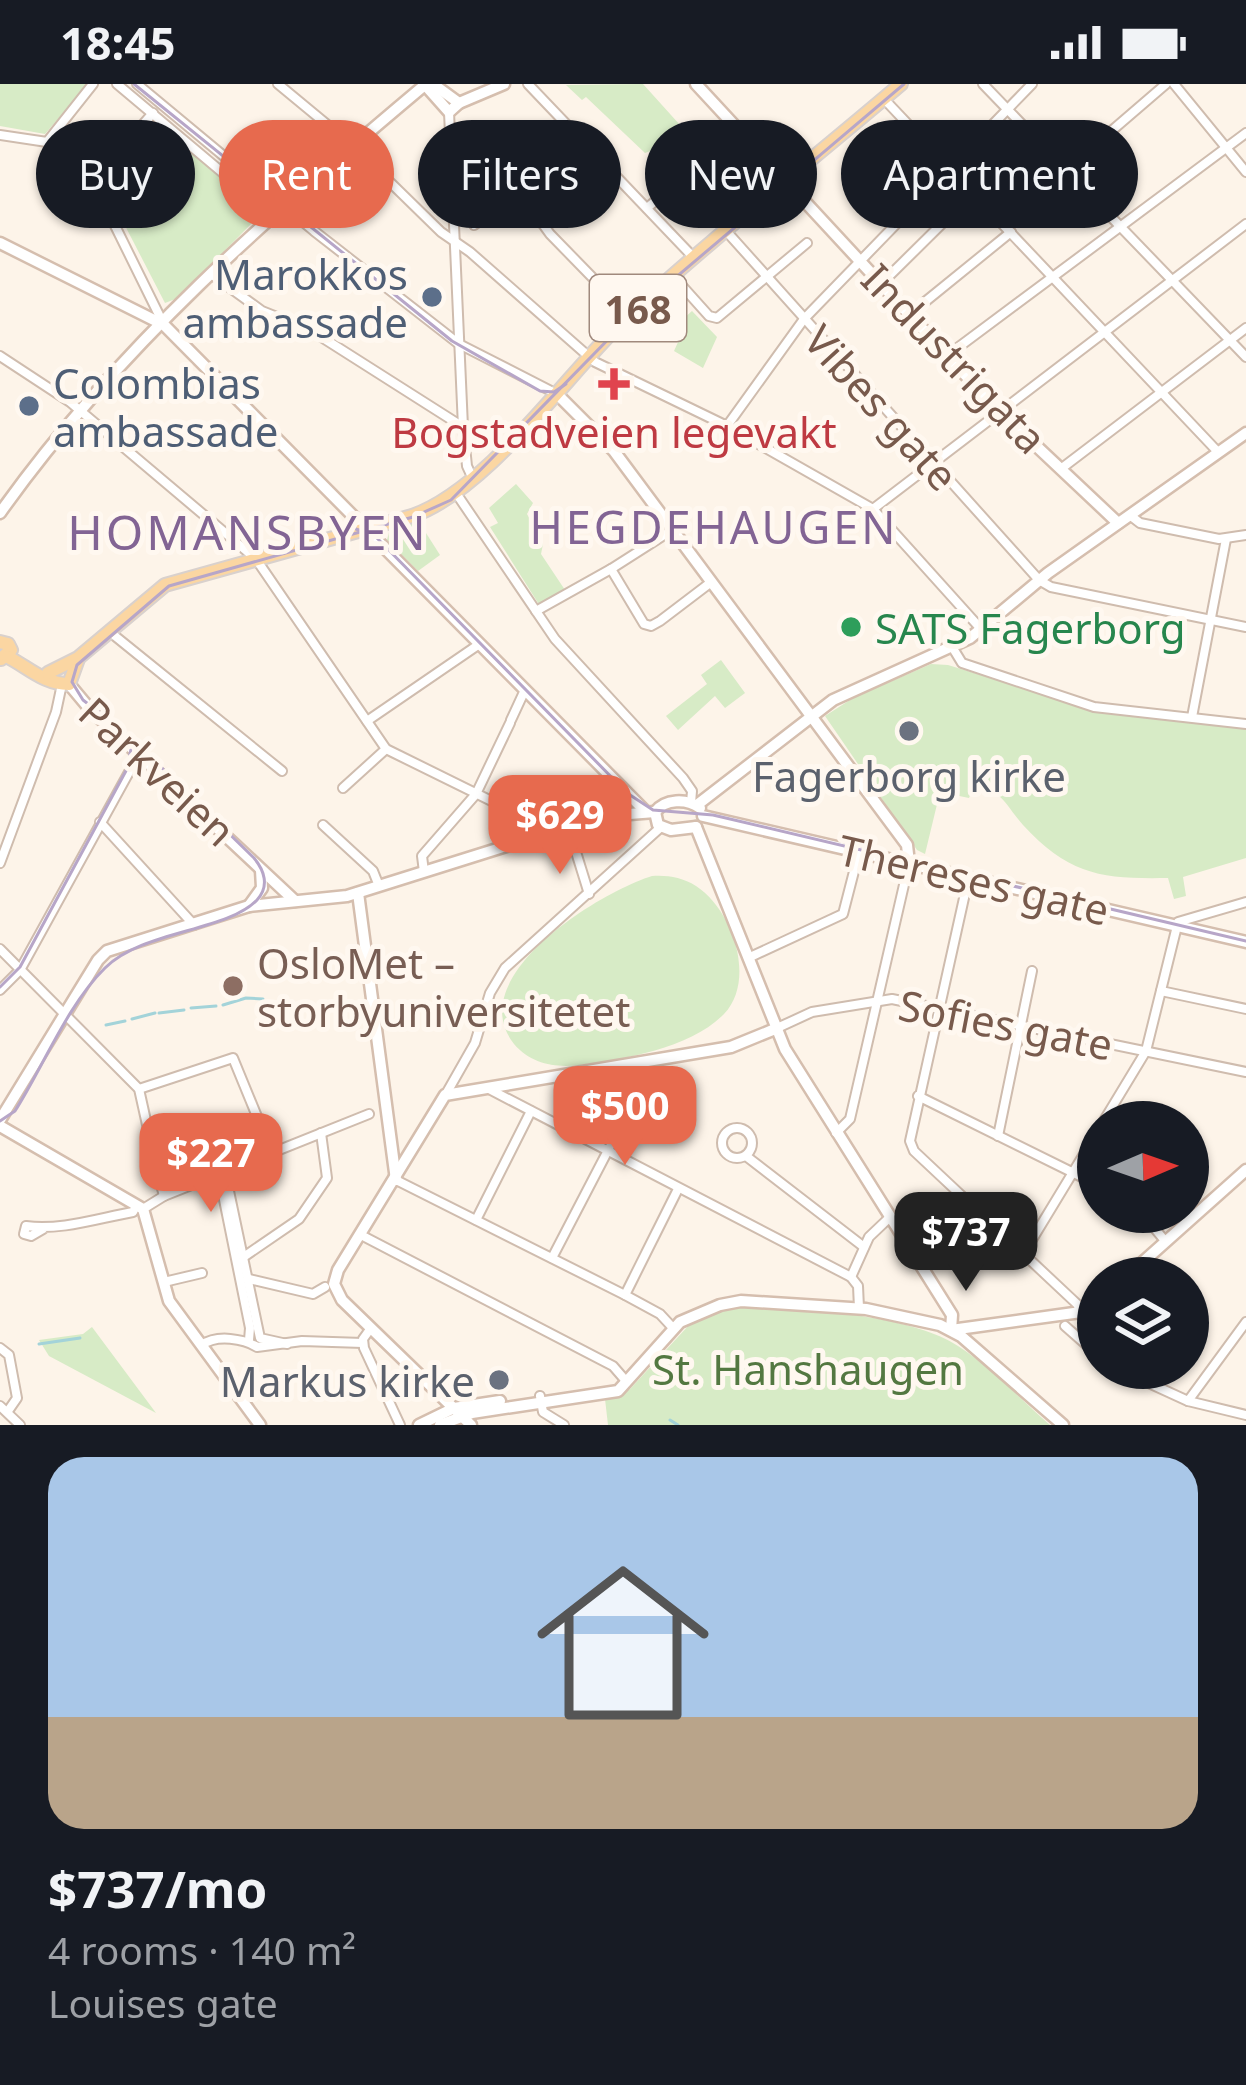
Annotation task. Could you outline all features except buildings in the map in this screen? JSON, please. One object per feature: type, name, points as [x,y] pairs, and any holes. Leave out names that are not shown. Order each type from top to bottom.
[{"type":"main road","name":"168","points":[[817,155],[901,84]]},
{"type":"main road","name":"168","points":[[59,681],[78,658],[165,585],[419,513],[457,492],[629,316],[732,228]]},
{"type":"main road","name":"Parkveien","points":[[3,650],[46,681],[59,681]]},
{"type":"main road","points":[[59,681],[78,658]]},
{"type":"street","points":[[64,120],[93,84]]},
{"type":"street","points":[[117,84],[219,169]]},
{"type":"street","points":[[137,84],[219,151]]},
{"type":"street","points":[[278,84],[322,120]]},
{"type":"street","points":[[384,120],[427,84],[454,108],[454,241],[463,427],[466,466],[472,479]]},
{"type":"street","points":[[454,108],[504,84]]},
{"type":"street","points":[[528,84],[562,120]]},
{"type":"street","name":"Industrigata","points":[[696,84],[730,120]]},
{"type":"street","points":[[983,84],[1018,120]]},
{"type":"street","points":[[996,120],[1032,84]]},
{"type":"street","points":[[1126,120],[1170,84],[1246,172]]},
{"type":"street","points":[[884,98],[905,120]]},
{"type":"street","points":[[147,120],[153,113]]},
{"type":"street","points":[[1138,213],[1246,133]]},
{"type":"street","points":[[0,135],[36,140]]},
{"type":"street","points":[[621,182],[645,206]]},
{"type":"street","points":[[394,185],[589,357],[727,426],[873,509],[981,629]]},
{"type":"street","name":"Industrigata","points":[[817,212],[1000,412],[1118,523]]},
{"type":"street","points":[[873,509],[1246,224]]},
{"type":"street","points":[[116,228],[164,325],[661,827],[682,830],[811,716],[846,692],[970,638],[1118,523],[1219,452],[1238,446],[1246,433]]},
{"type":"street","points":[[0,511],[80,411],[259,228]]},
{"type":"street","points":[[313,228],[459,344],[556,393],[614,451],[907,845],[909,863],[850,1119],[836,1133]]},
{"type":"street","points":[[546,228],[629,316]]},
{"type":"street","points":[[666,228],[695,259]]},
{"type":"street","points":[[727,426],[804,320],[892,228]]},
{"type":"street","points":[[883,283],[938,228]]},
{"type":"street","points":[[1007,228],[1219,452]]},
{"type":"street","points":[[948,355],[1118,228]]},
{"type":"street","points":[[1123,228],[1246,357]]},
{"type":"street","name":"Vibes gate","points":[[727,232],[1039,580]]},
{"type":"street","points":[[910,314],[1011,232]]},
{"type":"street","points":[[0,243],[164,325]]},
{"type":"street","points":[[674,277],[713,318],[720,317],[807,243]]},
{"type":"street","points":[[210,273],[262,311],[312,331],[463,427]]},
{"type":"street","points":[[1062,469],[1246,328]]},
{"type":"street","points":[[0,356],[80,411],[256,559],[386,749],[528,819],[537,836]]},
{"type":"street","points":[[457,492],[555,639],[690,787],[775,1029],[952,1315],[945,1327]]},
{"type":"street","points":[[1131,516],[1140,523],[1226,539],[1246,535]]},
{"type":"street","points":[[536,611],[672,530]]},
{"type":"street","points":[[1192,717],[1226,539]]},
{"type":"street","points":[[611,569],[646,626],[660,622],[710,583]]},
{"type":"street","points":[[1039,580],[1052,587],[1246,627]]},
{"type":"street","points":[[110,632],[282,771]]},
{"type":"street","points":[[367,721],[478,645]]},
{"type":"street","points":[[951,645],[962,663],[1094,707],[1246,724]]},
{"type":"street","points":[[0,863],[20,814],[59,681]]},
{"type":"street","name":"Parkveien","points":[[59,681],[296,901]]},
{"type":"street","points":[[424,872],[422,856],[476,794],[524,692]]},
{"type":"street","points":[[343,788],[386,749]]},
{"type":"street","points":[[0,990],[20,970],[140,753]]},
{"type":"street","points":[[260,1425],[169,1301],[140,1208],[0,1123],[96,965],[124,947],[249,906],[358,893],[537,836],[617,815],[650,812],[665,803],[697,813]]},
{"type":"street","name":"Thereses gate","points":[[697,813],[1246,942]]},
{"type":"street","points":[[100,822],[194,925]]},
{"type":"street","points":[[323,825],[373,871],[379,886]]},
{"type":"street","points":[[462,1416],[342,1300],[334,1284],[338,1270],[475,1043],[500,975],[661,827]]},
{"type":"street","points":[[572,839],[589,894]]},
{"type":"street","points":[[748,958],[843,914],[859,852]]},
{"type":"street","name":"Parkveien","points":[[249,906],[262,888],[260,867]]},
{"type":"street","points":[[966,890],[908,1132],[912,1147],[1077,1304]]},
{"type":"street","points":[[358,893],[396,1180]]},
{"type":"street","points":[[1116,1101],[1146,1051],[1176,926],[1185,917],[1246,902]]},
{"type":"street","points":[[0,949],[139,1089],[149,1134]]},
{"type":"street","points":[[998,1136],[1032,971]]},
{"type":"street","points":[[1161,991],[1246,1009]]},
{"type":"street","name":"Sofies gate","points":[[445,1095],[744,1044],[804,1014],[878,1000],[938,1008],[1246,1072]]},
{"type":"street","points":[[139,1089],[233,1058],[272,1153]]},
{"type":"street","points":[[552,1258],[631,1103],[626,1064]]},
{"type":"street","points":[[489,1089],[851,1277],[860,1290],[859,1308]]},
{"type":"street","points":[[918,1096],[1077,1175]]},
{"type":"street","points":[[476,1220],[531,1112]]},
{"type":"street","points":[[43,1228],[134,1212],[368,1114]]},
{"type":"street","points":[[739,1128],[751,1135],[752,1149],[746,1156],[726,1154],[722,1142],[727,1131],[739,1128]]},
{"type":"street","points":[[243,1252],[281,1233],[304,1214],[329,1175],[322,1133]]},
{"type":"street","points":[[746,1156],[864,1247]]},
{"type":"street","points":[[154,1159],[164,1196]]},
{"type":"street","points":[[1024,1253],[1077,1165]]},
{"type":"street","points":[[1149,1257],[1246,1171]]},
{"type":"street","points":[[222,1174],[260,1338],[287,1344]]},
{"type":"street","points":[[222,1174],[249,1340]]},
{"type":"street","points":[[396,1180],[626,1295],[663,1316],[673,1328]]},
{"type":"street","points":[[626,1295],[678,1189]]},
{"type":"street","points":[[851,1277],[875,1229],[889,1219]]},
{"type":"street","points":[[1159,1233],[1166,1242]]},
{"type":"street","points":[[361,1235],[613,1366],[628,1382]]},
{"type":"street","points":[[162,1282],[202,1273]]},
{"type":"street","points":[[249,1279],[313,1294],[325,1287]]},
{"type":"street","points":[[419,1425],[628,1382],[673,1328],[696,1314],[735,1301],[859,1308],[945,1327],[1077,1312]]},
{"type":"street","points":[[1188,1401],[1246,1322]]},
{"type":"street","points":[[1065,1326],[1077,1337]]},
{"type":"street","points":[[945,1327],[1063,1425]]},
{"type":"street","points":[[371,1328],[363,1343],[400,1425]]},
{"type":"street","points":[[202,1345],[208,1340],[249,1340],[257,1347],[302,1341],[363,1343]]},
{"type":"street","points":[[0,1348],[9,1355],[16,1398],[4,1409],[20,1425]]},
{"type":"street","points":[[1162,1389],[1188,1401],[1246,1415]]},
{"type":"street","points":[[540,1400],[543,1412],[565,1425]]},
{"type":"street","points":[[440,1425],[462,1416]]},
{"type":"green space","points":[[0,84],[88,84],[57,120],[36,120],[36,132],[0,126]]},
{"type":"green space","points":[[643,84],[675,120],[645,120],[645,153],[621,130],[621,120],[610,120],[566,85]]},
{"type":"green space","points":[[195,155],[219,175],[219,228],[247,228],[178,298],[165,303],[126,228],[195,228]]},
{"type":"green space","points":[[692,311],[717,337],[703,368],[674,351],[679,340],[671,330]]},
{"type":"green space","points":[[516,484],[533,503],[527,514],[543,544],[541,554],[565,590],[540,606],[490,527],[498,523],[489,508]]},
{"type":"green space","points":[[419,522],[440,555],[418,571],[387,540],[390,529]]},
{"type":"green space","points":[[721,660],[745,693],[725,708],[715,696],[678,730],[666,716],[707,684],[701,675]]},
{"type":"green space","points":[[931,664],[948,665],[1097,711],[1246,729],[1246,858],[1183,877],[1186,896],[1174,899],[1168,878],[1106,875],[1056,855],[998,795],[974,785],[969,798],[940,792],[925,854],[917,850],[825,716],[853,698]]},
{"type":"green space","points":[[652,876],[674,877],[696,886],[729,927],[736,945],[739,982],[724,1014],[694,1035],[637,1055],[571,1066],[528,1056],[514,1044],[503,1018],[506,992],[521,966],[572,919]]},
{"type":"green space","name":"St. Hanshaugen","points":[[731,1308],[848,1314],[937,1335],[982,1364],[1050,1425],[608,1425],[605,1399],[630,1389],[689,1325]]},
{"type":"green space","points":[[92,1327],[156,1413],[49,1356],[39,1340],[83,1334]]},
{"type":"waterway","points":[[223,1005],[263,999]]},
{"type":"waterway","points":[[191,1008],[216,1006]]},
{"type":"waterway","points":[[159,1013],[184,1010]]},
{"type":"waterway","points":[[132,1019],[155,1013]]},
{"type":"waterway","points":[[106,1025],[125,1021]]},
{"type":"waterway","points":[[39,1344],[80,1338]]},
{"type":"waterway","points":[[670,1420],[678,1425]]},
{"type":"tram line","points":[[134,84],[452,341],[540,391],[554,392],[566,384]]},
{"type":"tram line","points":[[0,1121],[15,1111],[68,1017],[105,968],[140,946],[243,911],[261,895],[264,884],[254,858],[128,735],[83,700],[72,682],[77,665],[169,586],[413,517],[451,500],[635,312],[904,84]]},
{"type":"tram line","points":[[356,529],[375,536],[627,793],[653,810],[713,815],[1246,941]]},
{"type":"tram line","points":[[0,987],[20,967],[127,769],[131,749],[121,735]]},
{"type":"place","name":"Marokkos ambassade","points":[[432,297]]},
{"type":"place","name":"Bogstadveien legevakt","points":[[614,384]]},
{"type":"place","name":"Colombias ambassade","points":[[29,406]]},
{"type":"place","name":"SATS Fagerborg","points":[[851,627]]},
{"type":"place","name":"Fagerborg kirke","points":[[909,731]]},
{"type":"place","name":"OsloMet – storbyuniversitetet","points":[[233,986]]},
{"type":"place","name":"Markus kirke","points":[[499,1380]]},
{"type":"district","name":"HEGDEHAUGEN","points":[[714,526]]},
{"type":"district","name":"HOMANSBYEN","points":[[248,531]]}]
